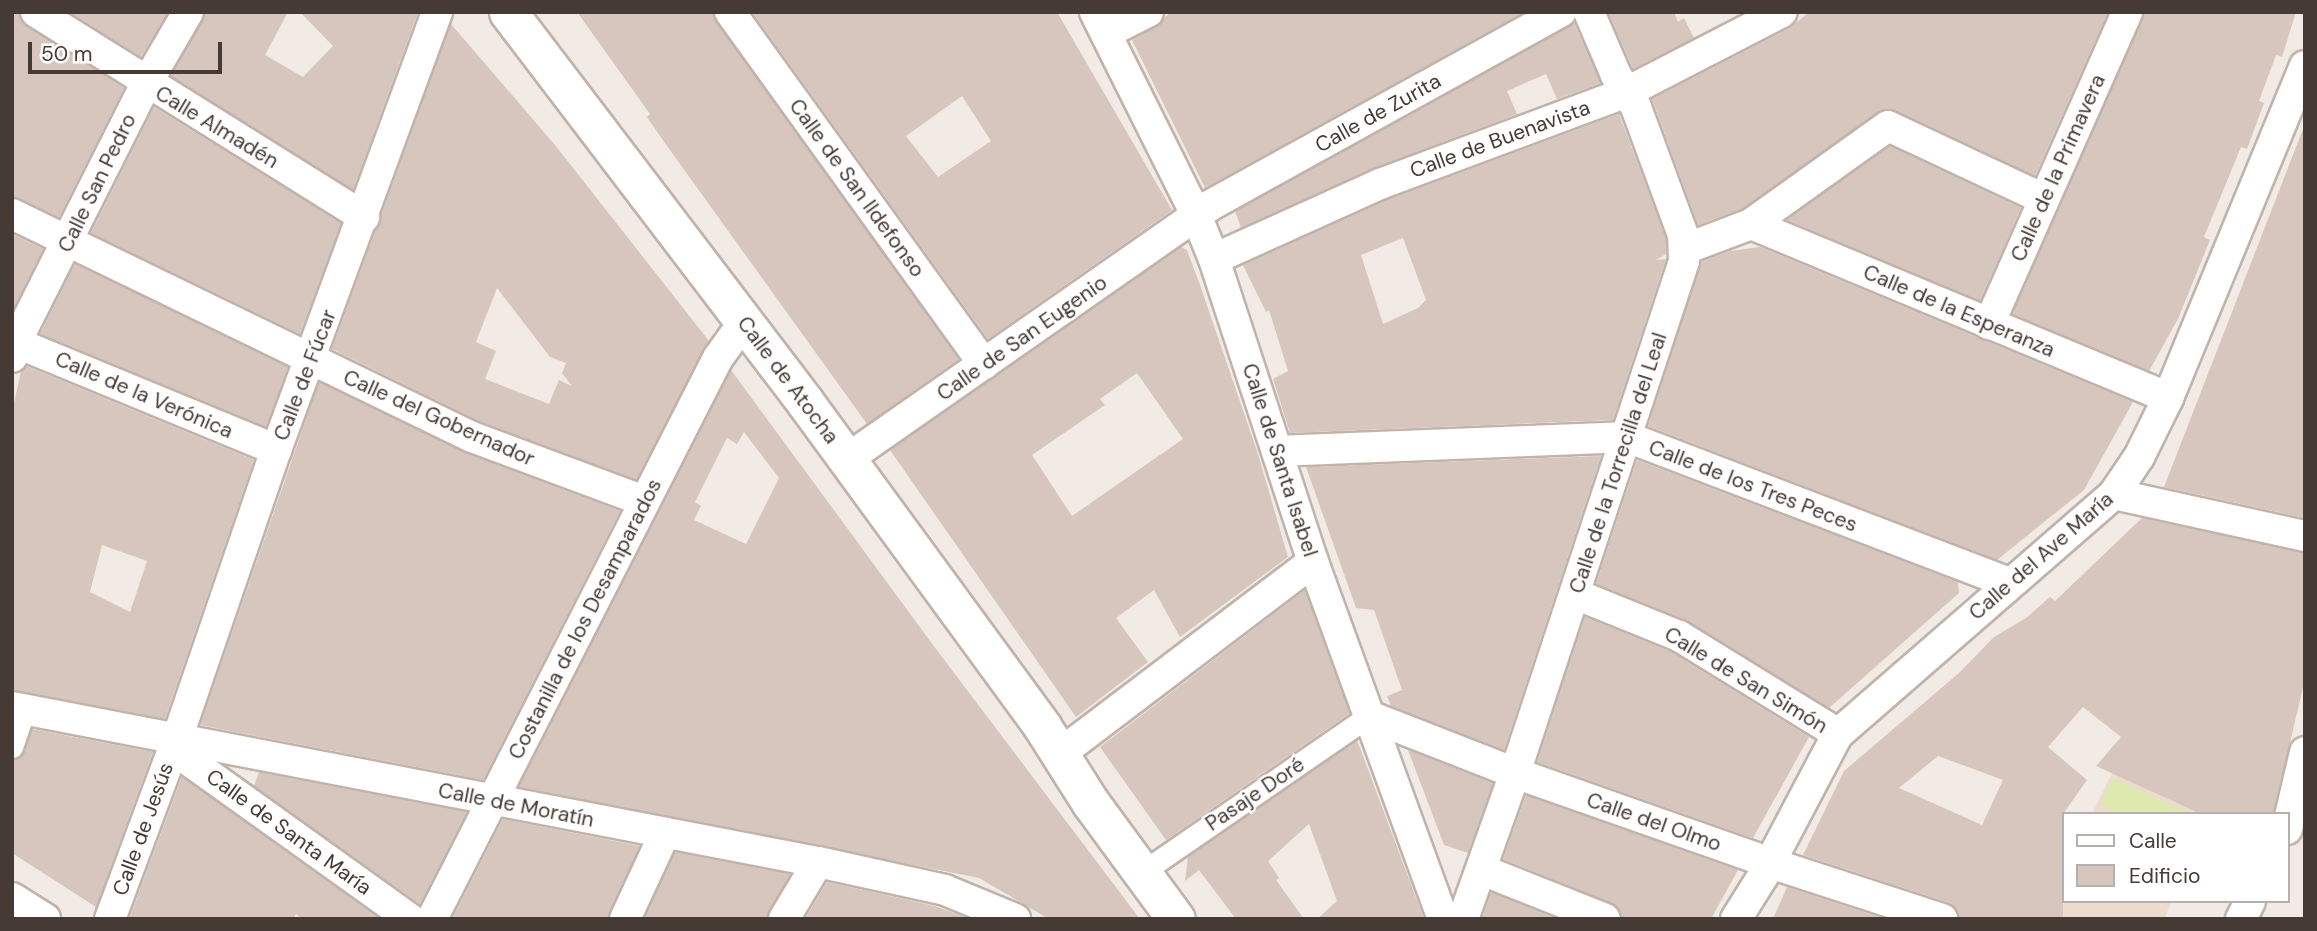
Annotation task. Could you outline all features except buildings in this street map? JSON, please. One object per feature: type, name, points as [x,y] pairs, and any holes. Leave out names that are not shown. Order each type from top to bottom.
[{"type":"street","name":"Calle Almadén","points":[[36,12],[146,84],[363,217]]},
{"type":"street","name":"Calle San Pedro","points":[[13,347],[69,241],[146,84],[188,12]]},
{"type":"street","name":"Calle de Fúcar","points":[[177,739],[276,450],[437,12]]},
{"type":"street","name":"Calle de Atocha","points":[[508,12],[847,459],[1061,752],[1090,802],[1200,919]]},
{"type":"street","name":"Calle de San Ildefonso","points":[[730,12],[985,364]]},
{"type":"street","points":[[1100,23],[1148,12]]},
{"type":"street","name":"Calle de Zurita","points":[[1196,215],[1561,12]]},
{"type":"street","points":[[1589,12],[1636,107],[1685,249],[1751,224],[1888,126],[2044,199]]},
{"type":"street","name":"Calle de Buenavista","points":[[1214,259],[1380,184],[1627,92],[1782,12]]},
{"type":"street","name":"Calle de la Primavera","points":[[1989,324],[2127,12]]},
{"type":"street","name":"Calle de Santa Isabel","points":[[1100,23],[1196,215],[1214,259],[1314,562],[1443,919]]},
{"type":"street","name":"Calle del Ave María","points":[[1736,919],[1770,863],[1838,734],[2114,494],[2139,457],[2168,398],[2305,66]]},
{"type":"street","name":"Calle del Gobernador","points":[[12,214],[472,437],[644,501]]},
{"type":"street","name":"Calle de San Eugenio","points":[[847,459],[1196,215]]},
{"type":"street","name":"Calle de la Esperanza","points":[[1751,224],[2168,398]]},
{"type":"street","name":"Calle de la Torrecilla del Leal","points":[[1463,919],[1576,594],[1683,267],[1685,249]]},
{"type":"street","name":"Costanilla de los Desamparados","points":[[432,919],[718,358],[734,336],[747,325]]},
{"type":"street","name":"Calle de la Verónica","points":[[13,347],[276,450]]},
{"type":"street","name":"Calle de los Tres Peces","points":[[1278,451],[1627,437],[2009,583]]},
{"type":"street","points":[[2114,494],[2305,536]]},
{"type":"street","points":[[1061,752],[1314,562]]},
{"type":"street","name":"Calle de San Simón","points":[[1576,594],[1679,636],[1838,734]]},
{"type":"street","points":[[12,747],[18,708]]},
{"type":"street","name":"Calle de Moratín","points":[[18,708],[818,862],[945,890],[1015,919]]},
{"type":"street","name":"Calle del Olmo","points":[[1369,716],[1515,773],[1770,863],[1942,919]]},
{"type":"street","name":"Pasaje Doré","points":[[1149,867],[1369,716]]},
{"type":"street","name":"Calle de Jesús","points":[[110,919],[177,739]]},
{"type":"street","name":"Calle de Santa María","points":[[177,739],[184,757],[410,919]]},
{"type":"street","points":[[2289,820],[2305,752]]},
{"type":"street","points":[[625,919],[665,833]]},
{"type":"street","points":[[784,919],[818,862]]},
{"type":"street","name":"Calle de Atocha","points":[[1149,867],[1176,919]]},
{"type":"street","points":[[1482,870],[1605,919]]},
{"type":"street","points":[[12,898],[45,919]]},
{"type":"street","points":[[2241,919],[2249,903]]},
{"type":"shaded area","points":[[2112,773],[2198,812],[2093,812]]},
{"type":"shaded area","points":[[2062,873],[2062,903],[2171,903],[2164,919],[2038,919]]},
{"type":"green space","points":[[2113,778],[2187,812],[2115,812],[2100,805]]}]
